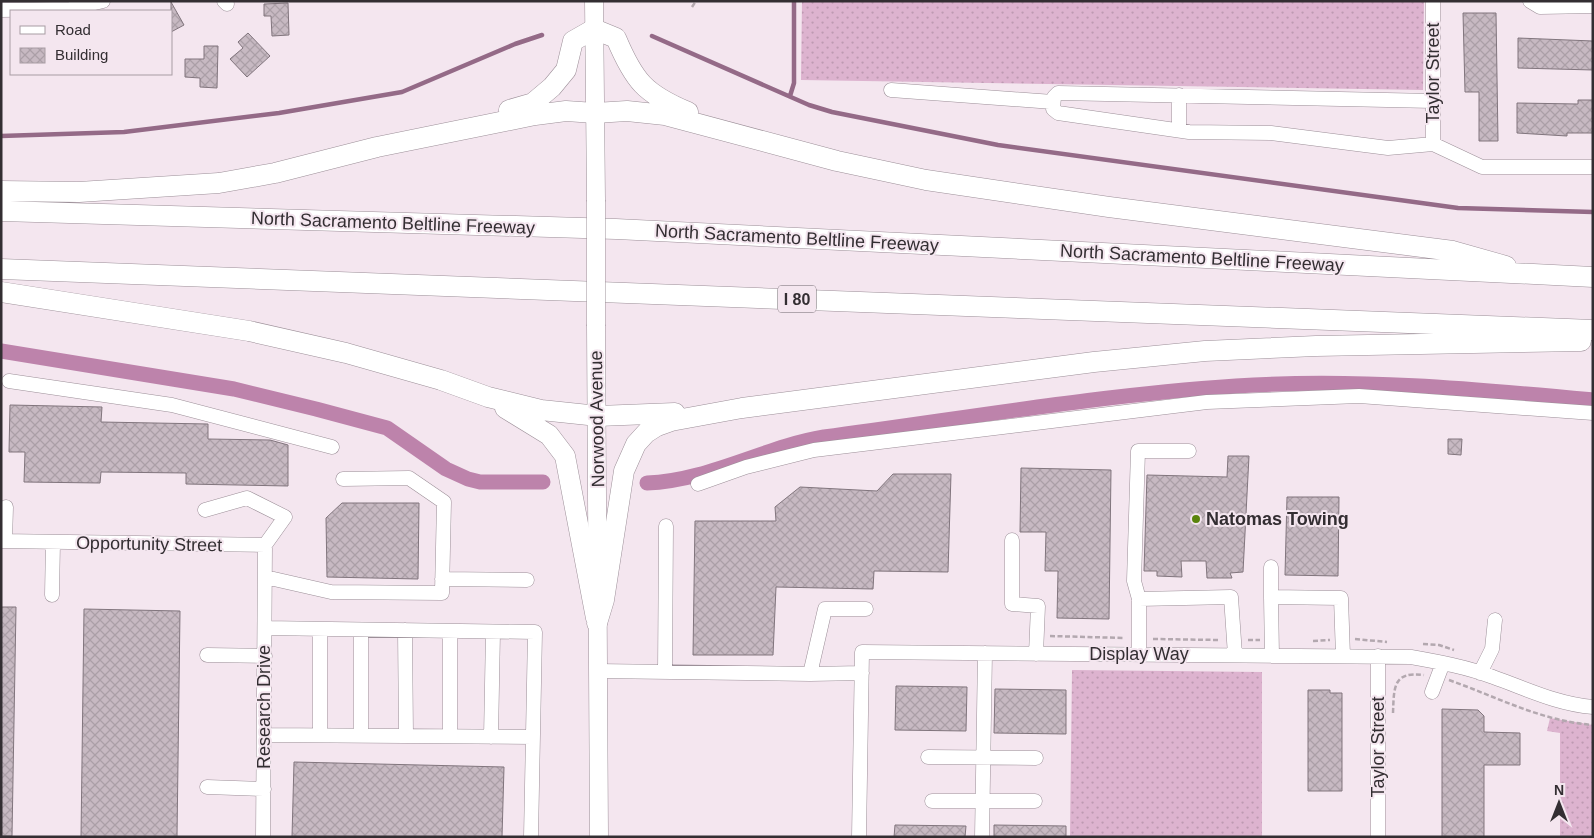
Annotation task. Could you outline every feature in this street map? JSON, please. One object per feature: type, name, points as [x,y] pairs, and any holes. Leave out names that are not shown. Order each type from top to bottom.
[{"type":"highway","points":[[1,191],[79,192],[219,183],[276,173],[377,147],[533,103],[552,87],[566,70],[573,41],[594,29],[616,38],[628,66],[641,85],[660,99],[749,138]]},
{"type":"highway","points":[[377,147],[566,111],[596,113],[627,111],[666,115],[837,161],[926,180],[1129,210],[1453,250],[1540,275]]},
{"type":"highway","name":"North Sacramento Beltline Freeway","points":[[1,211],[616,229],[1593,277]]},
{"type":"highway","name":"I 80","points":[[1,269],[1593,330]]},
{"type":"highway","points":[[1,292],[249,331],[346,353],[441,380],[488,397],[541,410],[598,416],[652,415],[742,408]]},
{"type":"highway","points":[[597,623],[604,600],[624,471],[636,444],[646,433],[670,421],[742,408],[1094,362],[1205,351],[1316,346],[1593,341]]},
{"type":"highway","points":[[488,397],[549,435],[565,456],[597,623]]},
{"type":"main road","name":"Norwood Avenue","points":[[594,1],[598,416],[599,837]]},
{"type":"street","points":[[1,10],[70,9],[103,1]]},
{"type":"street","name":"Taylor Street","points":[[1432,144],[1433,1]]},
{"type":"street","points":[[1530,1],[1540,7],[1593,6]]},
{"type":"street","points":[[891,90],[1053,102]]},
{"type":"street","points":[[1432,101],[1058,93],[1055,94],[1053,102],[1054,112],[1058,113],[1178,130],[1271,133],[1388,148],[1432,144],[1482,167],[1593,167]]},
{"type":"street","points":[[1178,95],[1178,130]]},
{"type":"street","points":[[9,382],[172,405],[332,447]]},
{"type":"street","points":[[698,484],[746,466],[814,450],[1207,402],[1368,397],[1593,413]]},
{"type":"street","points":[[1140,654],[1140,599],[1134,581],[1138,451],[1189,451]]},
{"type":"street","points":[[205,510],[248,498],[285,517],[265,545],[265,577],[331,592],[442,593],[444,502],[409,478],[343,479]]},
{"type":"street","points":[[3,541],[6,507]]},
{"type":"street","points":[[665,672],[666,526]]},
{"type":"street","points":[[1012,540],[1012,604],[1038,606],[1036,654]]},
{"type":"street","name":"Opportunity Street","points":[[3,541],[265,545]]},
{"type":"street","points":[[52,595],[53,542]]},
{"type":"street","points":[[1271,567],[1272,656]]},
{"type":"street","name":"Research Drive","points":[[263,837],[265,577]]},
{"type":"street","points":[[442,579],[527,580]]},
{"type":"street","points":[[1140,599],[1231,597],[1235,655]]},
{"type":"street","points":[[1271,597],[1342,598],[1342,656]]},
{"type":"street","points":[[810,674],[826,608],[866,609]]},
{"type":"street","points":[[1480,673],[1492,649],[1495,620]]},
{"type":"street","points":[[265,628],[535,632],[531,837]]},
{"type":"street","points":[[320,629],[320,735]]},
{"type":"street","points":[[361,630],[361,736]]},
{"type":"street","points":[[405,630],[406,736]]},
{"type":"street","points":[[450,631],[450,736]]},
{"type":"street","points":[[491,737],[493,632]]},
{"type":"street","name":"Display Way","points":[[859,837],[862,652],[1411,657],[1480,673],[1548,698],[1593,707]]},
{"type":"street","points":[[982,837],[985,653]]},
{"type":"street","points":[[207,655],[265,656]]},
{"type":"street","name":"Taylor Street","points":[[1378,656],[1378,837]]},
{"type":"street","points":[[1432,692],[1436,677],[1443,663]]},
{"type":"street","points":[[598,671],[862,673]]},
{"type":"street","points":[[264,735],[534,737]]},
{"type":"street","points":[[928,757],[1036,758]]},
{"type":"street","points":[[207,786],[264,789]]},
{"type":"street","points":[[932,801],[1035,801]]},
{"type":"path","points":[[692,7],[696,1]]},
{"type":"path","points":[[1393,716],[1394,688],[1400,677],[1409,674],[1436,677],[1550,718],[1593,724]]},
{"type":"shaded area","points":[[802,1],[1424,1],[1423,90],[801,80]]},
{"type":"shaded area","points":[[1072,670],[1262,672],[1262,837],[1070,837]]},
{"type":"shaded area","points":[[1550,718],[1593,725],[1593,837],[1560,837],[1560,733],[1547,731]]},
{"type":"building","points":[[171,2],[184,25],[172,31],[172,10]]},
{"type":"building","points":[[288,3],[289,35],[272,36],[271,16],[264,16],[264,4]]},
{"type":"building","points":[[1463,13],[1496,13],[1498,141],[1479,141],[1479,92],[1465,92]]},
{"type":"building","points":[[248,33],[270,56],[247,77],[230,59],[243,48],[238,42]]},
{"type":"building","points":[[1518,38],[1593,41],[1593,70],[1518,68]]},
{"type":"building","points":[[204,46],[218,46],[217,88],[200,87],[200,78],[185,77],[185,59],[204,59]]},
{"type":"building","points":[[1578,100],[1593,100],[1593,133],[1567,133],[1567,136],[1517,133],[1517,103],[1578,104]]},
{"type":"building","points":[[10,405],[102,407],[101,422],[208,424],[208,439],[270,440],[288,445],[288,486],[186,484],[186,473],[101,472],[100,483],[24,482],[25,452],[9,452]]},
{"type":"building","points":[[1448,439],[1462,439],[1461,455],[1448,454]]},
{"type":"building","name":"Natomas Towing","points":[[1228,456],[1249,456],[1243,572],[1230,573],[1232,578],[1207,578],[1206,561],[1181,561],[1182,577],[1157,576],[1157,571],[1144,571],[1147,475],[1227,477]]},
{"type":"building","points":[[1021,468],[1111,470],[1109,619],[1057,618],[1058,571],[1045,571],[1046,532],[1020,532]]},
{"type":"building","points":[[893,474],[951,474],[948,572],[874,571],[873,589],[776,587],[773,655],[693,655],[695,521],[776,521],[775,507],[800,487],[877,491]]},
{"type":"building","points":[[1287,497],[1339,497],[1338,576],[1285,575]]},
{"type":"building","points":[[342,503],[419,503],[418,579],[327,577],[326,518]]},
{"type":"building","points":[[1,607],[16,607],[12,836],[1,836]]},
{"type":"building","points":[[84,609],[180,611],[177,837],[81,837]]},
{"type":"building","points":[[896,686],[967,687],[966,731],[895,730]]},
{"type":"building","points":[[995,689],[1066,690],[1066,734],[994,733]]},
{"type":"building","points":[[1308,690],[1330,690],[1330,693],[1342,693],[1342,791],[1308,791]]},
{"type":"building","points":[[1442,709],[1478,710],[1484,716],[1484,732],[1520,733],[1520,765],[1484,765],[1484,837],[1442,837]]},
{"type":"building","points":[[294,762],[504,767],[502,837],[292,837]]},
{"type":"building","points":[[895,825],[966,826],[965,837],[894,837]]},
{"type":"building","points":[[994,825],[1066,826],[1066,837],[994,837]]},
{"type":"waterway","points":[[790,96],[794,83],[794,1]]},
{"type":"waterway","points":[[1,136],[124,132],[279,113],[402,92],[515,44],[542,35]]},
{"type":"waterway","points":[[652,36],[809,105],[832,112],[998,145],[1458,208],[1593,212]]},
{"type":"waterway","points":[[1,351],[234,389],[387,428],[446,469],[468,479],[480,482],[543,482]]},
{"type":"waterway","points":[[647,483],[670,481],[692,476],[780,448],[824,437],[1081,401],[1184,390],[1281,384],[1370,384],[1593,400]]},
{"type":"place","name":"Natomas Towing","points":[[1196,519]]}]
